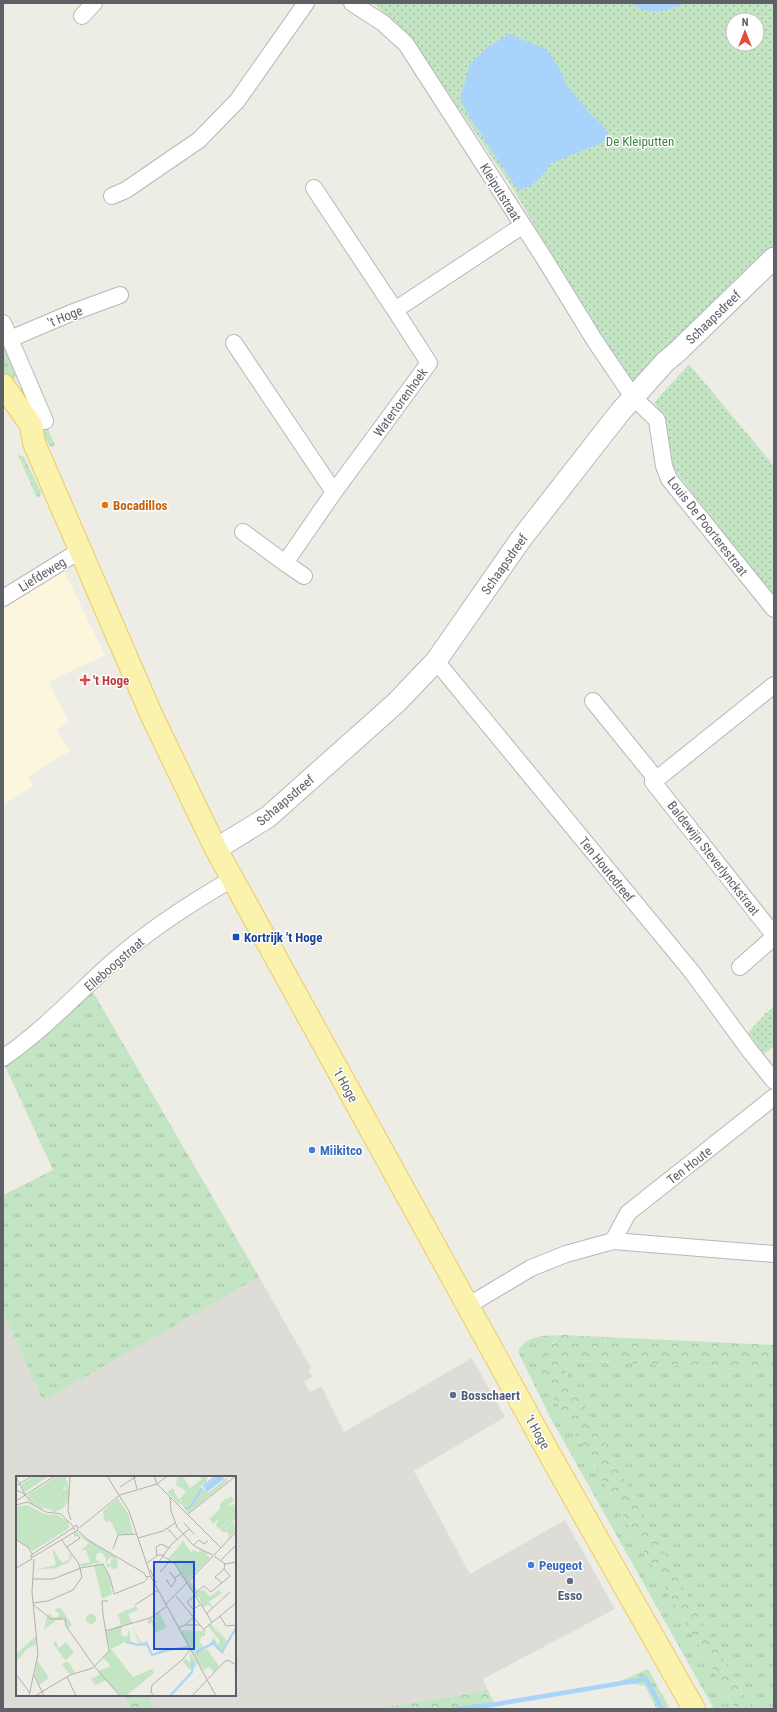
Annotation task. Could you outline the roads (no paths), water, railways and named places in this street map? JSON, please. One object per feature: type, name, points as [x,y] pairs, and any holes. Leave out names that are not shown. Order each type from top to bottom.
[{"type":"main road","name":"'t Hoge","points":[[3,385],[31,425],[34,443],[151,714],[216,849],[556,1464],[694,1709]]},
{"type":"main road","points":[[3,411],[17,432],[34,443]]},
{"type":"street","points":[[82,16],[94,3]]},
{"type":"street","points":[[112,196],[126,190],[199,140],[237,101],[306,3]]},
{"type":"street","name":"Kleiputstraat","points":[[352,3],[383,23],[406,44],[595,341],[633,397]]},
{"type":"street","name":"Watertorenhoek","points":[[286,563],[334,492],[429,363],[314,188]]},
{"type":"street","points":[[395,310],[522,226]]},
{"type":"street","name":"Schaapsdreef","points":[[216,849],[268,817],[397,702],[436,661],[521,539],[633,397],[665,362],[774,258]]},
{"type":"street","name":"'t Hoge","points":[[10,339],[71,313],[120,295]]},
{"type":"street","points":[[3,323],[45,421]]},
{"type":"street","points":[[234,343],[334,492]]},
{"type":"street","name":"Louis De Poorterestraat","points":[[633,397],[657,420],[664,466],[669,479],[774,609]]},
{"type":"street","points":[[243,532],[304,576]]},
{"type":"street","name":"Liefdeweg","points":[[3,598],[81,550]]},
{"type":"street","name":"Ten Houtedreef","points":[[436,661],[692,972],[774,1081]]},
{"type":"street","points":[[654,782],[774,685]]},
{"type":"street","name":"Baldewijn Steverlynckstraat","points":[[593,701],[653,775],[654,782],[774,936],[740,967]]},
{"type":"street","name":"Elleboogstraat","points":[[3,1058],[72,1001],[110,965],[154,929],[186,907],[232,879]]},
{"type":"street","name":"Ten Houte","points":[[613,1241],[628,1213],[774,1097]]},
{"type":"street","points":[[469,1305],[531,1268],[566,1254],[613,1241],[774,1254]]},
{"type":"water","points":[[631,3],[685,3],[672,9],[650,11],[643,10]]},
{"type":"water","points":[[509,34],[546,49],[560,69],[566,84],[589,113],[602,124],[609,134],[602,143],[551,163],[539,180],[521,190],[516,187],[471,119],[460,99],[470,64],[488,47]]},
{"type":"waterway","points":[[455,1709],[491,1705],[646,1679],[662,1709]]},
{"type":"place","name":"Bocadillos","points":[[105,505]]},
{"type":"place","name":"'t Hoge","points":[[85,680]]},
{"type":"place","name":"Kortrijk 't Hoge","points":[[236,937]]},
{"type":"place","name":"Miikitco","points":[[312,1150]]},
{"type":"place","name":"Bosschaert","points":[[453,1395]]},
{"type":"place","name":"Peugeot","points":[[531,1565]]},
{"type":"place","name":"Esso","points":[[570,1581]]},
{"type":"park label","name":"De Kleiputten","points":[[640,141]]}]
